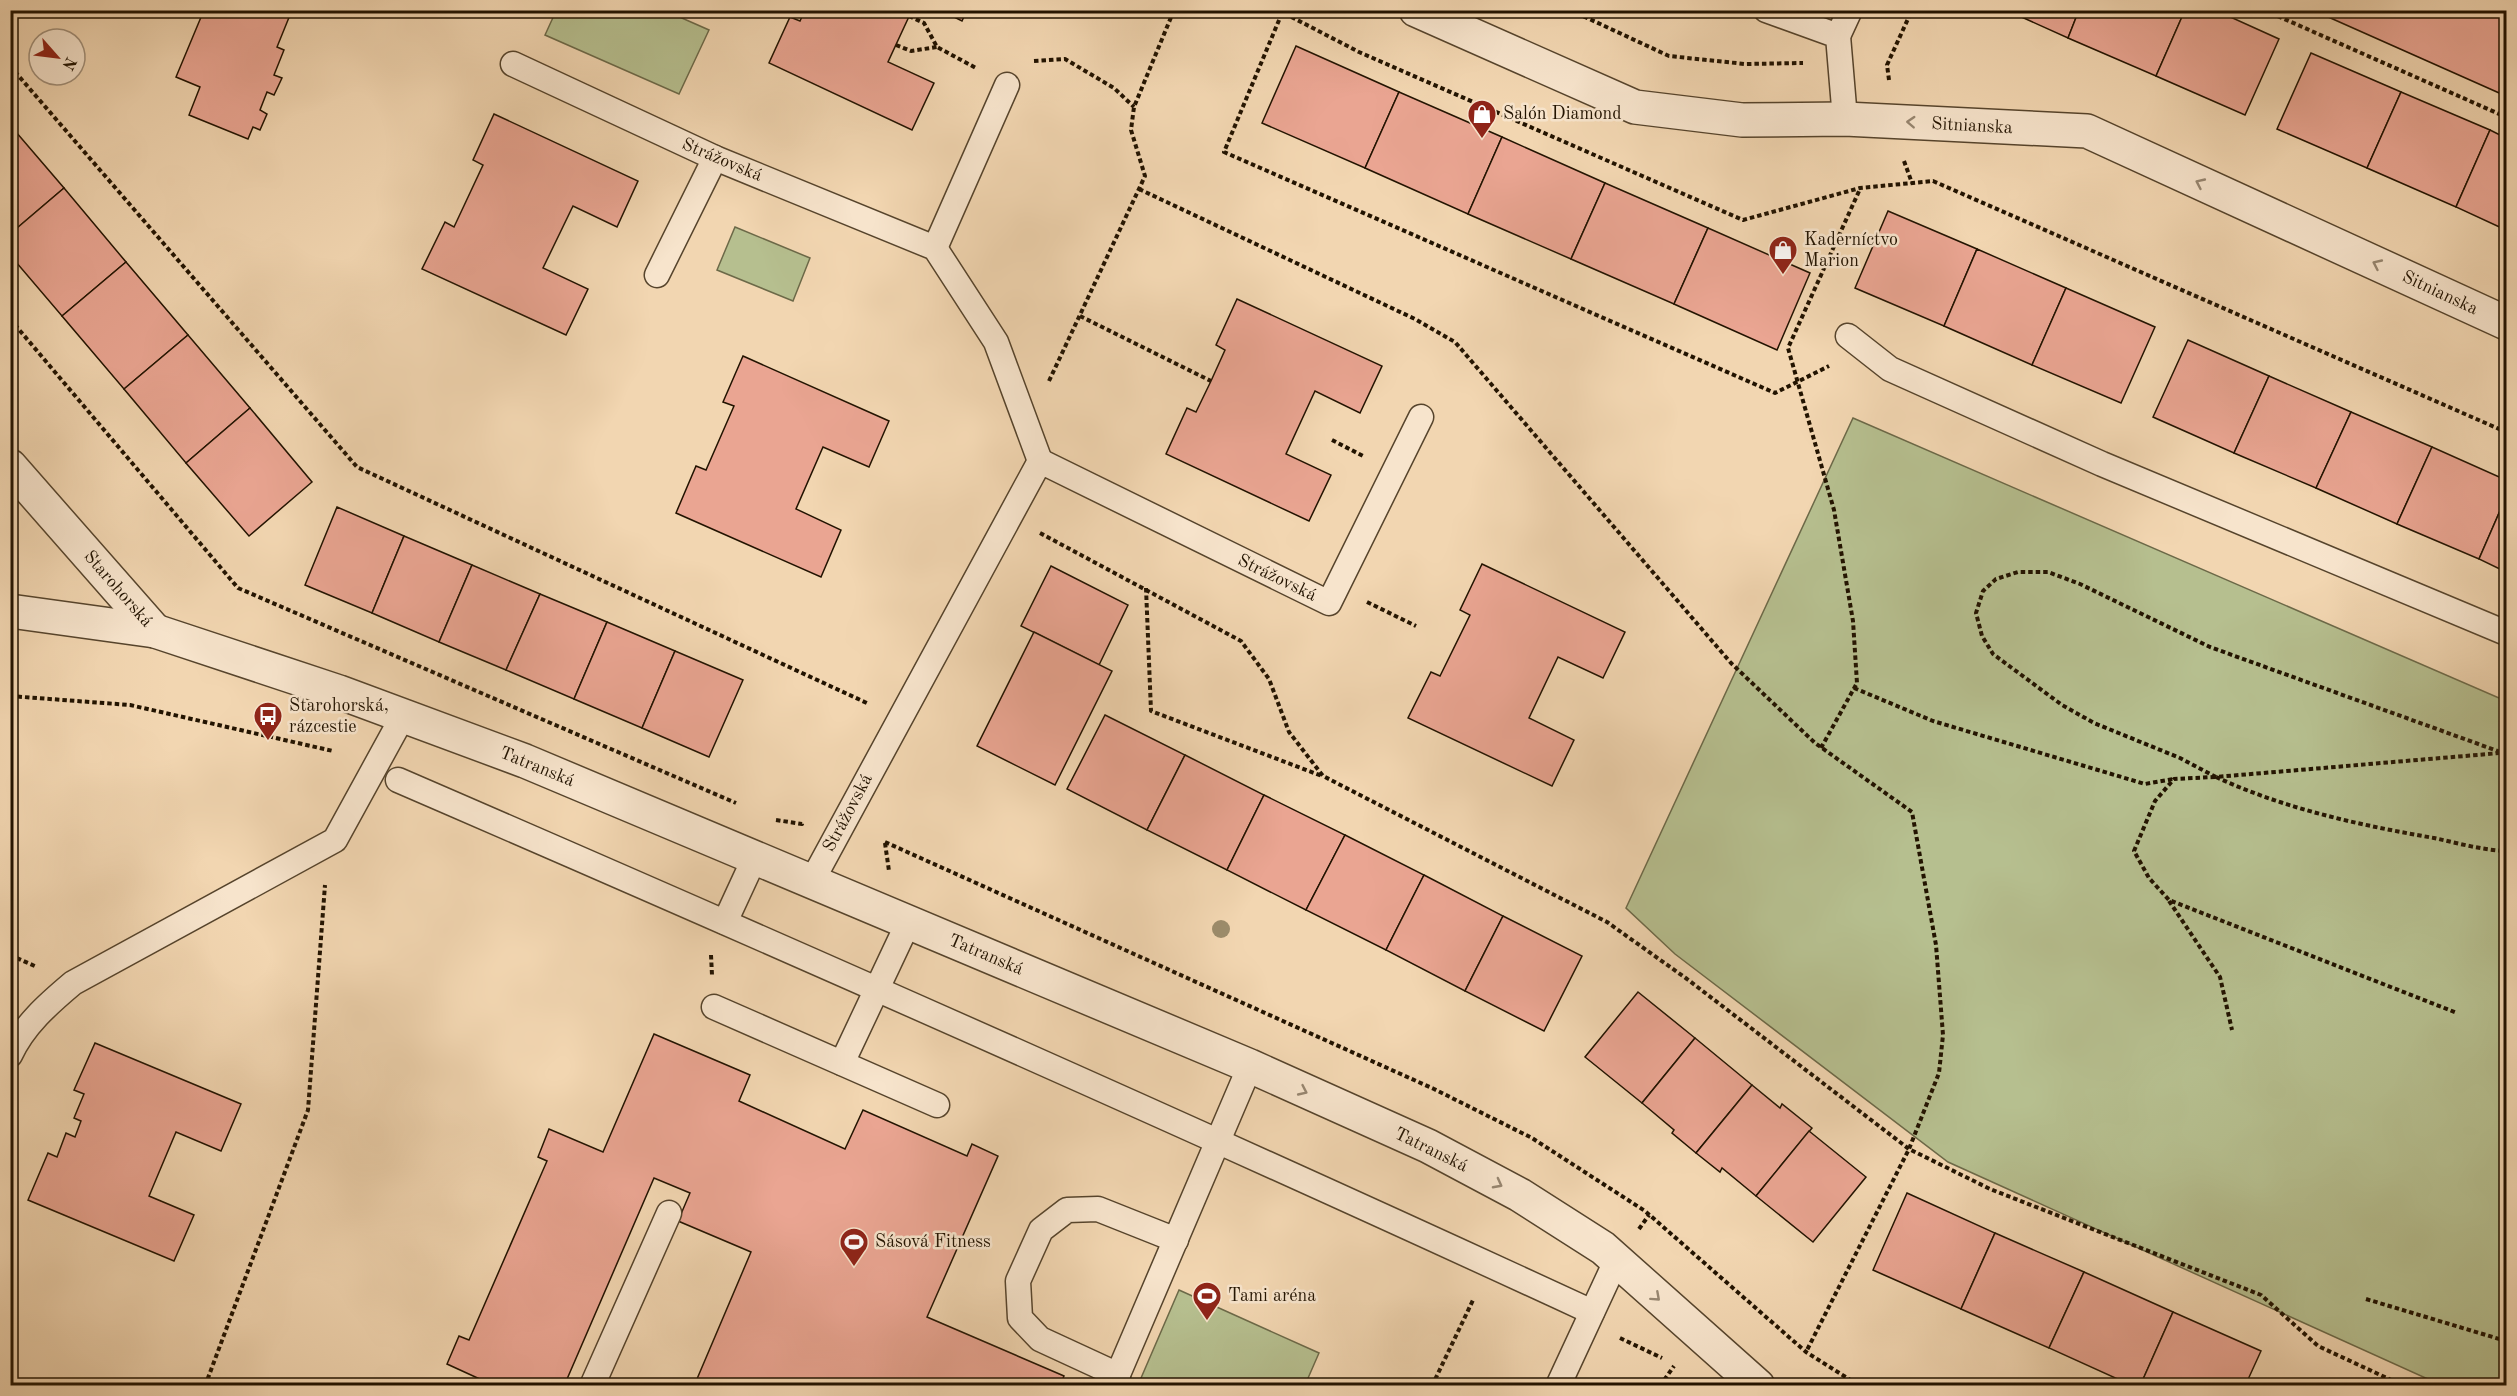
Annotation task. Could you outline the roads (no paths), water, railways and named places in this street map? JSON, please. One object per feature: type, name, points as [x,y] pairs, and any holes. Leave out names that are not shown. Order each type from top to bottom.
[{"type":"street","name":"Sitnianska","points":[[1416,10],[1635,107],[1742,120],[1845,119],[2087,131],[2506,323]]},
{"type":"street","name":"Starohorská","points":[[10,466],[155,631]]},
{"type":"street","name":"Starohorská","points":[[10,611],[155,631]]},
{"type":"street","name":"Tatranská","points":[[155,631],[403,716],[525,761],[1250,1066],[1428,1146],[1520,1195],[1603,1248],[1758,1386]]},
{"type":"lane","points":[[1766,10],[1838,36]]},
{"type":"lane","points":[[1845,119],[1838,36],[1850,10]]},
{"type":"lane","name":"Strážovská","points":[[513,64],[715,158],[935,248]]},
{"type":"lane","points":[[1007,85],[935,248],[996,342],[1040,461]]},
{"type":"lane","points":[[657,275],[715,158]]},
{"type":"lane","points":[[1856,342],[1890,369],[2102,464],[2506,633]]},
{"type":"lane","name":"Strážovská","points":[[812,881],[1040,461],[1329,603],[1420,417]]},
{"type":"lane","points":[[10,1055],[18,1040],[42,1009],[74,983],[335,840],[403,716]]},
{"type":"lane","points":[[398,780],[878,988],[1219,1140],[1490,1264],[1589,1317]]},
{"type":"lane","points":[[725,922],[755,857]]},
{"type":"lane","points":[[842,1063],[908,923]]},
{"type":"lane","points":[[714,1007],[937,1104]]},
{"type":"lane","points":[[1176,1240],[1098,1209],[1067,1210],[1041,1230],[1018,1281],[1020,1318],[1040,1340],[1116,1380],[1219,1140],[1250,1066]]},
{"type":"lane","points":[[592,1386],[669,1212]]},
{"type":"lane","points":[[1558,1386],[1616,1261]]},
{"type":"place","name":"Salón Diamond","points":[[1482,140]]},
{"type":"place","name":"Kaderníctvo Marion","points":[[1783,276]]},
{"type":"place","name":"Starohorská, rázcestie","points":[[268,742]]},
{"type":"place","name":"Sásová Fitness","points":[[854,1268]]},
{"type":"place","name":"Tami aréna","points":[[1207,1322]]}]
